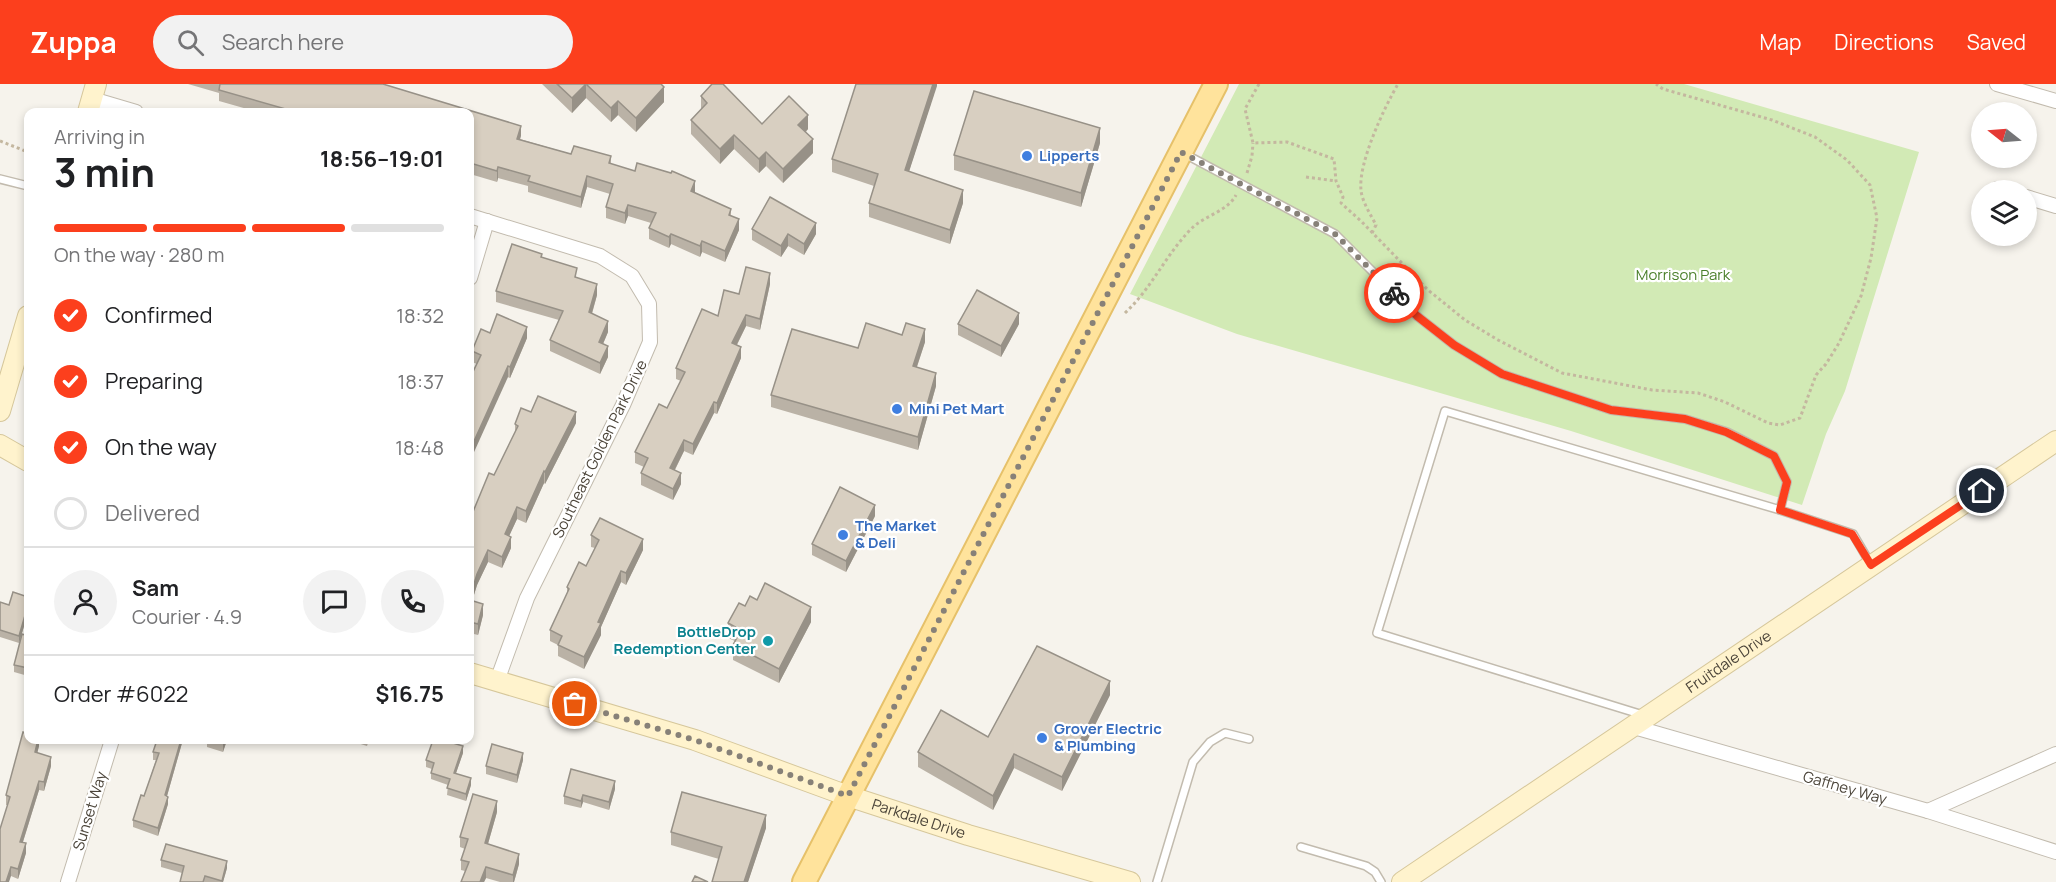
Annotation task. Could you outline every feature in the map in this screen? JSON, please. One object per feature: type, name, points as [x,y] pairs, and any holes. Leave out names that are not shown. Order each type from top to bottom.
[{"type":"main road","points":[[804,882],[1216,84]]},
{"type":"main road","points":[[0,411],[24,330]]},
{"type":"main road","name":"Fruitdale Drive","points":[[1402,882],[2056,441]]},
{"type":"main road","points":[[0,445],[24,458]]},
{"type":"main road","name":"Parkdale Drive","points":[[474,674],[695,740],[848,796],[968,836],[1130,882]]},
{"type":"street","points":[[1997,84],[2056,101]]},
{"type":"street","points":[[92,98],[123,108]]},
{"type":"street","points":[[2037,201],[2056,206]]},
{"type":"street","name":"Southeast Golden Park Drive","points":[[474,217],[600,256],[632,276],[648,304],[650,342],[623,405],[527,598],[497,681]]},
{"type":"street","points":[[474,265],[487,221]]},
{"type":"street","name":"Gaffney Way","points":[[1640,722],[2056,852]]},
{"type":"street","name":"Sunset Way","points":[[68,882],[111,744]]},
{"type":"street","points":[[1928,811],[2056,754]]},
{"type":"lane","points":[[1181,152],[1335,234],[1417,316],[1454,345],[1502,374],[1611,410],[1685,419],[1726,432],[1774,456],[1787,482],[1780,510]]},
{"type":"lane","points":[[0,179],[24,185]]},
{"type":"lane","points":[[1640,722],[1377,633],[1445,411],[1780,510],[1852,534],[1871,565]]},
{"type":"lane","points":[[1157,882],[1193,762],[1210,742],[1225,733],[1249,739]]},
{"type":"lane","points":[[1301,847],[1366,866],[1375,872],[1381,882]]},
{"type":"path","points":[[1125,313],[1137,302],[1186,234],[1197,223],[1233,202],[1249,169],[1253,143],[1245,109],[1259,84]]},
{"type":"path","points":[[1372,233],[1376,225],[1361,193],[1361,176],[1378,126],[1398,84]]},
{"type":"path","points":[[1253,143],[1287,142],[1334,159],[1336,181],[1343,197],[1341,203],[1428,290],[1465,320],[1562,373],[1652,390],[1698,393],[1725,402],[1768,423],[1780,425],[1800,418],[1816,375],[1839,343],[1861,296],[1871,258],[1877,218],[1870,185],[1847,160],[1815,137],[1772,120],[1663,89],[1656,84]]},
{"type":"path","points":[[0,141],[24,150]]},
{"type":"path","points":[[1306,177],[1336,181]]},
{"type":"green space","name":"Morrison Park","points":[[1239,84],[1684,84],[1919,152],[1845,391],[1826,434],[1802,505],[1571,431],[1237,334],[1130,294]]},
{"type":"building","points":[[220,84],[383,84],[462,108],[282,108],[219,90]]},
{"type":"building","points":[[557,84],[586,84],[572,98]]},
{"type":"building","points":[[586,84],[661,84],[664,87],[636,118],[618,101],[611,108]]},
{"type":"building","points":[[712,84],[723,84],[762,124],[789,96],[808,115],[798,125],[813,139],[783,169],[766,152],[759,159],[734,135],[720,149],[691,120],[707,103],[701,96]]},
{"type":"building","points":[[856,84],[933,84],[905,170],[963,190],[950,230],[869,203],[878,174],[832,159]]},
{"type":"building","name":"Lipperts","points":[[974,91],[1100,128],[1081,193],[954,155]]},
{"type":"building","points":[[474,112],[521,126],[517,139],[571,154],[574,146],[611,156],[609,163],[635,171],[637,163],[671,173],[672,171],[695,181],[691,191],[731,209],[729,215],[739,219],[725,251],[702,241],[700,246],[671,234],[669,237],[649,228],[656,213],[628,205],[625,213],[606,207],[613,184],[587,176],[581,197],[528,181],[530,176],[498,167],[497,171],[474,164]]},
{"type":"building","points":[[770,197],[816,223],[804,244],[788,234],[781,246],[752,229]]},
{"type":"building","points":[[512,244],[542,254],[541,257],[577,268],[575,277],[597,284],[589,312],[608,321],[599,342],[608,346],[600,363],[550,340],[563,311],[496,291]]},
{"type":"building","points":[[746,267],[770,273],[760,319],[746,315],[732,343],[741,347],[717,403],[714,402],[693,444],[684,440],[670,468],[681,473],[673,489],[641,473],[648,458],[635,452],[659,404],[667,408],[685,372],[676,368],[702,309],[718,316],[724,290],[739,294]]},
{"type":"building","points":[[977,290],[1019,313],[1001,346],[958,324]]},
{"type":"building","points":[[497,314],[527,327],[474,441],[474,370],[481,355],[474,352],[474,346],[481,329],[490,333]]},
{"type":"building","points":[[866,323],[902,335],[906,323],[925,329],[913,366],[936,373],[918,437],[771,395],[792,329],[858,348]]},
{"type":"building","points":[[538,396],[576,412],[544,471],[526,511],[517,507],[505,534],[511,537],[502,557],[488,550],[474,584],[474,509],[489,473],[494,475],[518,426],[515,424],[521,408],[531,412]]},
{"type":"building","name":"The Market & Deli","points":[[840,487],[875,505],[846,561],[812,544]]},
{"type":"building","points":[[600,518],[643,539],[626,573],[621,571],[598,622],[601,623],[584,657],[558,645],[562,636],[550,630],[579,562],[586,566],[599,540],[591,535]]},
{"type":"building","name":"BottleDrop Redemption Center","points":[[765,583],[811,607],[779,669],[733,645],[741,630],[728,623],[739,603],[745,606],[750,596],[757,600]]},
{"type":"building","points":[[13,592],[24,596],[24,619],[19,636],[0,630],[0,602],[9,605]]},
{"type":"building","points":[[474,601],[483,604],[478,624],[474,623]]},
{"type":"building","points":[[22,634],[24,635],[24,667],[14,665]]},
{"type":"building","name":"Grover Electric & Plumbing","points":[[1037,646],[1110,681],[1062,777],[1014,754],[993,796],[918,752],[941,710],[988,737]]},
{"type":"building","points":[[23,732],[24,744],[37,744],[35,752],[51,757],[44,782],[39,781],[20,842],[26,843],[18,869],[11,867],[6,882],[0,882],[0,829],[10,797],[6,795]]},
{"type":"building","points":[[156,744],[180,744],[165,795],[168,797],[158,828],[133,820],[159,753],[153,752]]},
{"type":"building","points":[[432,744],[463,746],[454,773],[471,778],[466,794],[447,788],[450,779],[431,773],[434,763],[426,760]]},
{"type":"building","points":[[492,744],[523,753],[517,775],[486,766]]},
{"type":"building","points":[[571,769],[615,781],[609,802],[583,795],[581,801],[564,796]]},
{"type":"building","points":[[682,792],[766,815],[744,882],[712,882],[722,847],[671,832]]},
{"type":"building","points":[[473,794],[497,801],[485,843],[519,854],[513,875],[486,867],[480,882],[461,882],[469,862],[461,860],[468,839],[460,837]]},
{"type":"building","points":[[166,844],[227,861],[222,881],[205,876],[203,882],[180,882],[184,866],[161,860]]},
{"type":"building","points":[[695,876],[708,882],[692,882]]},
{"type":"way so far","points":[[575,704],[695,740],[848,796],[1181,152],[1335,234],[1394,293]]},
{"type":"place","name":"Lipperts","points":[[1027,156]]},
{"type":"place","name":"Mini Pet Mart","points":[[897,409]]},
{"type":"place","name":"The Market & Deli","points":[[843,535]]},
{"type":"place","name":"BottleDrop Redemption Center","points":[[768,641]]},
{"type":"place","name":"Grover Electric & Plumbing","points":[[1042,738]]},
{"type":"route","points":[[1394,293],[1417,316],[1454,345],[1502,374],[1611,410],[1685,419],[1726,432],[1774,456],[1787,482],[1780,510],[1852,534],[1871,565],[1982,491]]}]
